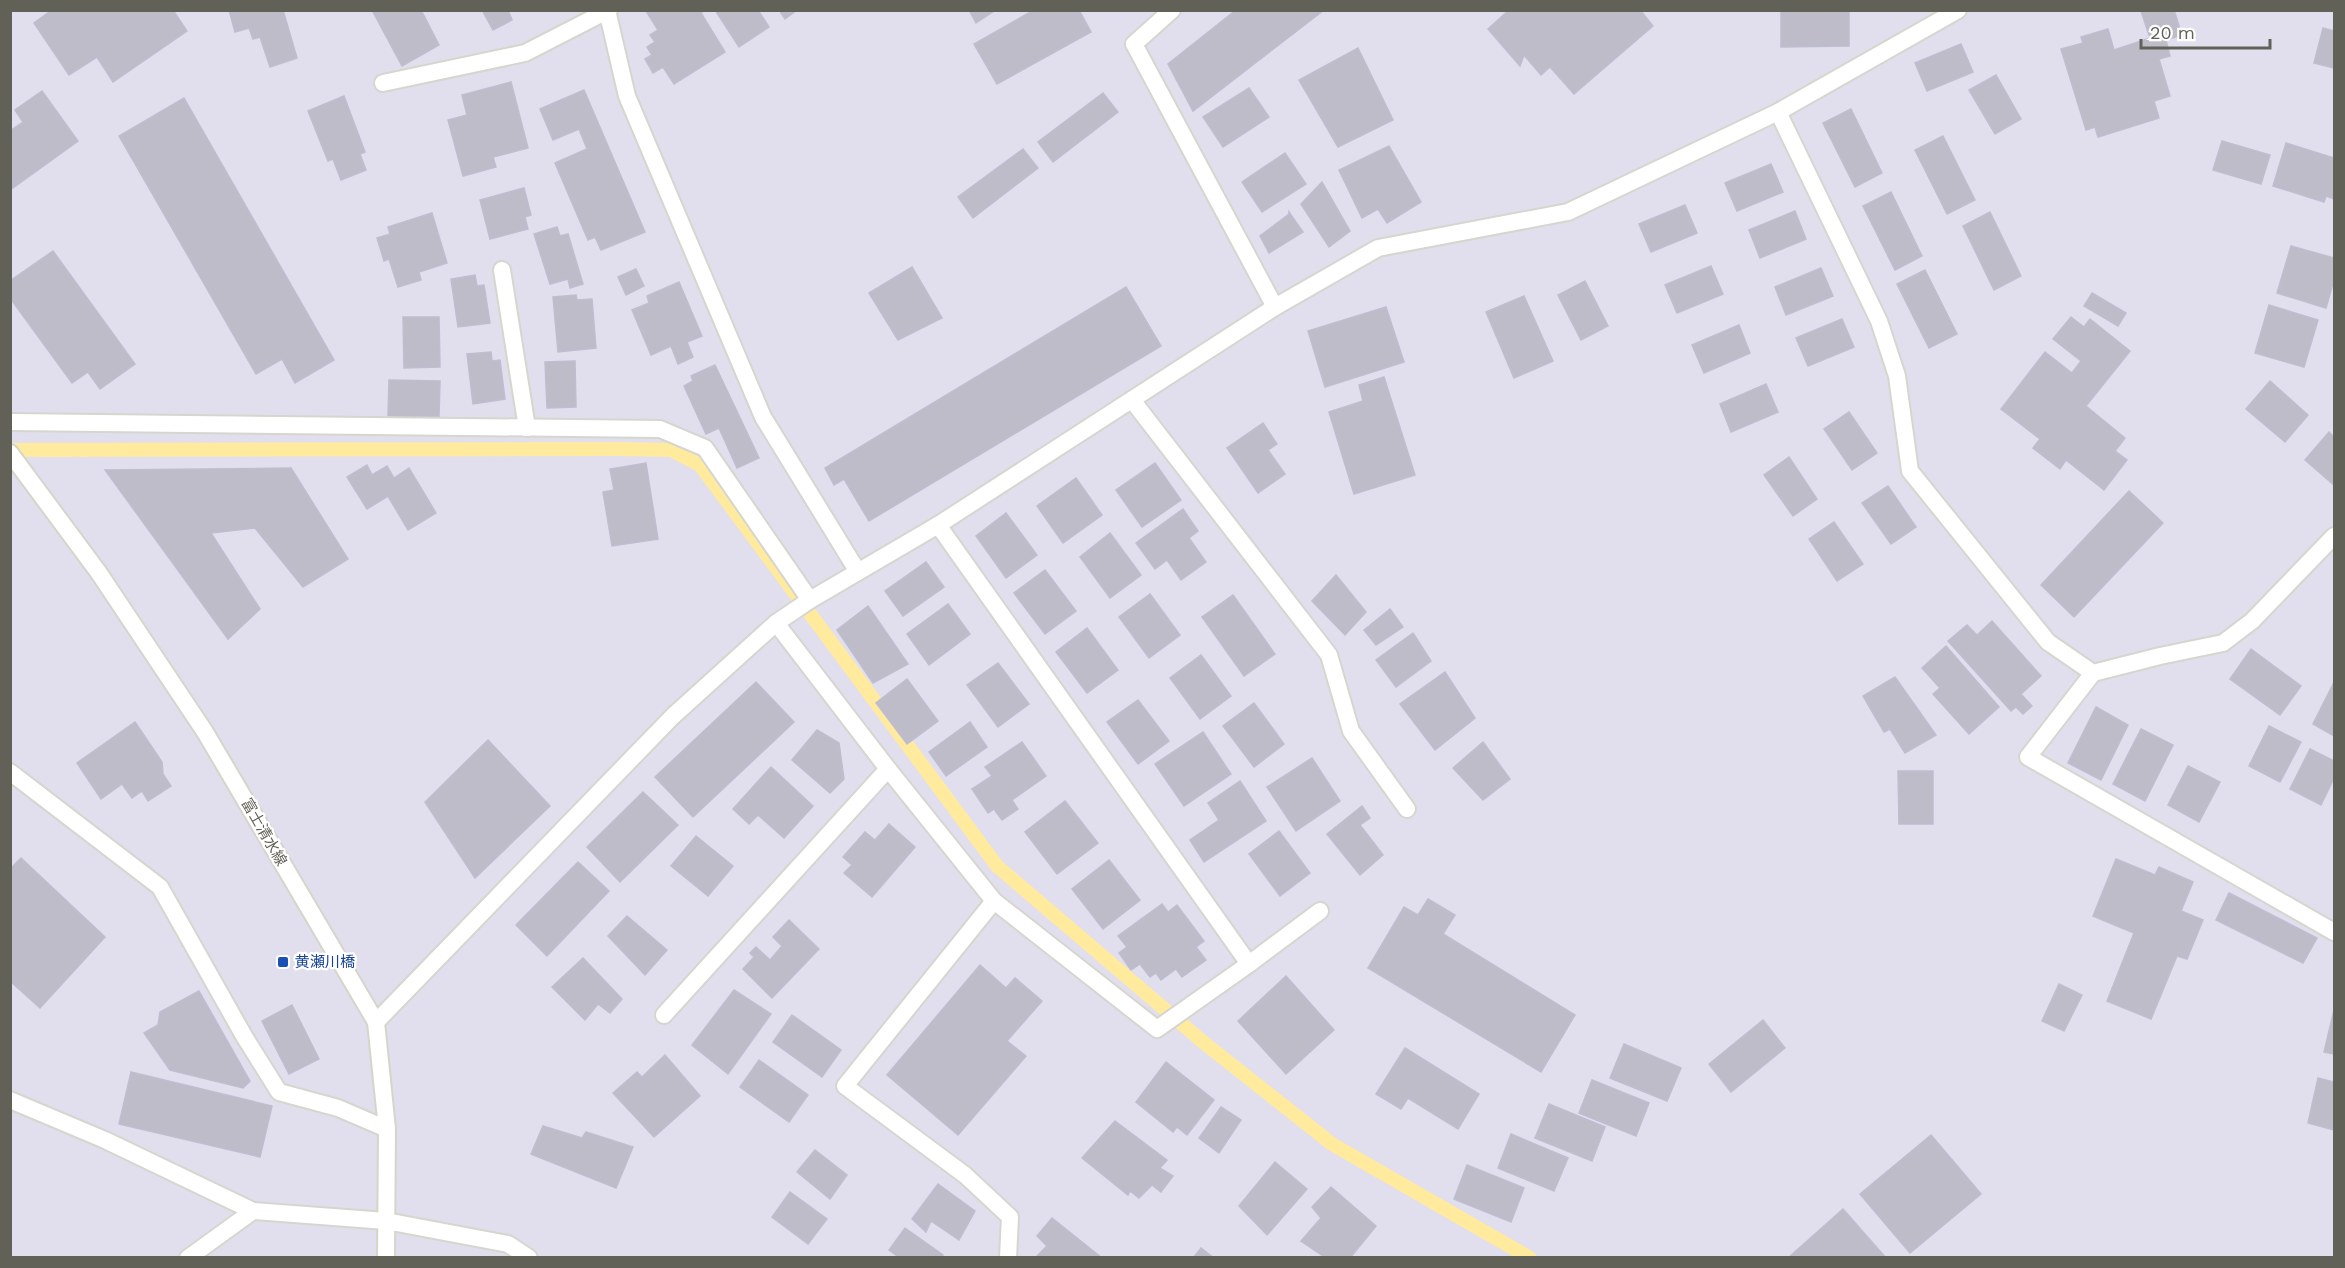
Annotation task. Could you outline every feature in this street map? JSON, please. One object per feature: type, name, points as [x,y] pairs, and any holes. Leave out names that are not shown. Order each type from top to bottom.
[{"type":"street","points":[[1172,10],[1134,44],[1275,307]]},
{"type":"street","points":[[376,1022],[673,716],[777,623],[810,600],[938,525],[1275,307],[1378,248],[1568,212],[1778,112],[1958,10]]},
{"type":"street","points":[[383,83],[525,53],[608,11],[627,96],[763,417],[858,572]]},
{"type":"street","points":[[1778,112],[1879,321],[1897,376],[1910,471],[2048,642],[2093,674]]},
{"type":"street","points":[[502,270],[527,428]]},
{"type":"street","points":[[1132,400],[1329,654],[1351,731],[1407,809]]},
{"type":"street","points":[[10,422],[660,429],[705,448],[810,600]]},
{"type":"street","name":"富士清水線","points":[[10,453],[99,573],[205,732],[376,1022],[387,1129],[386,1257]]},
{"type":"street","points":[[938,525],[1249,964]]},
{"type":"street","points":[[2334,536],[2252,621],[2223,643],[2160,656],[2093,674],[2028,757],[2334,932]]},
{"type":"street","points":[[777,623],[888,769],[994,901],[1157,1029],[1320,911]]},
{"type":"street","points":[[664,1015],[888,769]]},
{"type":"street","points":[[10,772],[160,887],[244,1036],[279,1092],[339,1108],[387,1129]]},
{"type":"street","points":[[994,901],[845,1086],[965,1175],[1010,1217],[1008,1257]]},
{"type":"street","points":[[10,1100],[105,1140],[253,1211],[386,1221],[508,1244],[529,1257]]},
{"type":"street","points":[[188,1257],[253,1211]]},
{"type":"building","points":[[52,10],[173,10],[187,31],[113,82],[97,57],[69,75],[34,23]]},
{"type":"building","points":[[229,10],[283,10],[297,58],[270,67],[260,37],[253,39],[249,28],[235,32]]},
{"type":"building","points":[[372,10],[421,10],[439,45],[402,66]]},
{"type":"building","points":[[482,10],[508,10],[512,20],[493,30]]},
{"type":"building","points":[[705,10],[701,13],[725,52],[674,84],[663,67],[653,73],[645,59],[652,55],[647,47],[655,42],[650,35],[658,30],[646,11]]},
{"type":"building","points":[[715,10],[758,10],[769,27],[739,47]]},
{"type":"building","points":[[779,10],[797,10],[785,19]]},
{"type":"building","points":[[969,10],[994,10],[994,11],[976,23]]},
{"type":"building","points":[[1034,10],[1079,10],[1091,32],[997,84],[974,44]]},
{"type":"building","points":[[1236,10],[1324,10],[1193,111],[1168,64]]},
{"type":"building","points":[[1509,10],[1640,10],[1653,26],[1574,94],[1550,67],[1541,75],[1524,55],[1520,66],[1488,29]]},
{"type":"building","points":[[1849,10],[1849,46],[1781,47],[1781,11]]},
{"type":"building","points":[[2174,10],[2182,35],[2166,40],[2170,56],[2159,59],[2170,96],[2154,101],[2159,118],[2098,137],[2095,127],[2086,130],[2061,49],[2083,43],[2081,37],[2108,29],[2114,50],[2150,38],[2141,11]]},
{"type":"building","points":[[2323,28],[2334,31],[2334,68],[2314,63]]},
{"type":"building","points":[[1961,44],[1973,72],[1927,91],[1915,63]]},
{"type":"building","points":[[1358,48],[1393,120],[1338,147],[1299,80]]},
{"type":"building","points":[[1996,75],[2021,119],[1995,134],[1969,90]]},
{"type":"building","points":[[511,82],[528,148],[493,157],[496,167],[463,176],[448,120],[467,115],[462,95]]},
{"type":"building","points":[[1249,88],[1269,117],[1223,147],[1203,117]]},
{"type":"building","points":[[584,90],[645,232],[601,250],[595,237],[588,240],[555,163],[587,149],[579,129],[553,140],[540,109]]},
{"type":"building","points":[[42,91],[78,141],[10,190],[10,131],[23,122],[15,110]]},
{"type":"building","points":[[1103,93],[1118,112],[1053,162],[1038,142]]},
{"type":"building","points":[[344,96],[365,152],[360,154],[366,170],[341,180],[333,159],[328,161],[308,111]]},
{"type":"building","points":[[184,98],[334,360],[295,383],[282,359],[256,374],[119,136]]},
{"type":"building","points":[[1851,109],[1882,173],[1855,187],[1823,123]]},
{"type":"building","points":[[1943,136],[1975,200],[1947,214],[1915,150]]},
{"type":"building","points":[[2222,141],[2270,155],[2261,184],[2213,170]]},
{"type":"building","points":[[2286,143],[2334,158],[2334,199],[2326,196],[2324,202],[2273,186]]},
{"type":"building","points":[[1389,146],[1421,202],[1387,223],[1378,209],[1362,218],[1339,170]]},
{"type":"building","points":[[1023,149],[1038,168],[973,218],[958,197]]},
{"type":"building","points":[[1285,153],[1306,184],[1262,212],[1242,182]]},
{"type":"building","points":[[1771,164],[1783,192],[1737,211],[1725,183]]},
{"type":"building","points":[[1322,182],[1350,231],[1329,247],[1301,204]]},
{"type":"building","points":[[524,188],[531,215],[525,217],[528,229],[490,239],[480,200]]},
{"type":"building","points":[[1891,192],[1922,256],[1895,270],[1863,206]]},
{"type":"building","points":[[1685,205],[1697,233],[1651,252],[1639,224]]},
{"type":"building","points":[[1795,211],[1806,239],[1760,258],[1749,230]]},
{"type":"building","points":[[1289,212],[1303,232],[1269,253],[1260,236]]},
{"type":"building","points":[[1990,212],[2021,276],[1994,290],[1963,226]]},
{"type":"building","points":[[432,213],[447,263],[419,272],[421,280],[398,287],[389,259],[384,261],[377,238],[390,234],[388,227]]},
{"type":"building","points":[[557,227],[560,236],[568,234],[583,284],[570,288],[568,279],[550,284],[534,234]]},
{"type":"building","points":[[2291,246],[2334,258],[2334,280],[2326,308],[2277,293]]},
{"type":"building","points":[[53,251],[135,364],[100,389],[88,372],[72,383],[10,298],[10,281]]},
{"type":"building","points":[[1711,266],[1723,294],[1677,313],[1665,285]]},
{"type":"building","points":[[912,267],[942,318],[898,340],[869,293]]},
{"type":"building","points":[[1821,268],[1833,296],[1786,315],[1775,287]]},
{"type":"building","points":[[636,269],[644,286],[626,295],[618,277]]},
{"type":"building","points":[[1925,270],[1957,334],[1929,348],[1897,284]]},
{"type":"building","points":[[475,275],[477,286],[484,285],[490,323],[458,327],[451,279]]},
{"type":"building","points":[[1585,281],[1608,326],[1581,340],[1558,295]]},
{"type":"building","points":[[679,282],[702,336],[687,342],[693,357],[678,364],[671,346],[651,355],[632,310],[649,303],[647,296]]},
{"type":"building","points":[[1126,287],[1161,346],[869,521],[844,479],[834,485],[825,468]]},
{"type":"building","points":[[2092,293],[2126,313],[2118,326],[2084,306]]},
{"type":"building","points":[[576,295],[577,300],[592,299],[596,348],[558,352],[553,297]]},
{"type":"building","points":[[1524,296],[1553,361],[1514,378],[1486,312]]},
{"type":"building","points":[[2269,305],[2318,320],[2304,367],[2255,353]]},
{"type":"building","points":[[1386,307],[1404,362],[1325,387],[1308,331]]},
{"type":"building","points":[[403,317],[439,317],[440,367],[404,368]]},
{"type":"building","points":[[2071,317],[2084,327],[2090,319],[2130,351],[2086,406],[2125,438],[2115,451],[2127,460],[2104,490],[2066,460],[2060,469],[2033,448],[2040,439],[2001,409],[2045,352],[2072,373],[2081,361],[2053,339]]},
{"type":"building","points":[[1842,319],[1854,347],[1808,366],[1796,338]]},
{"type":"building","points":[[1739,325],[1750,353],[1704,373],[1692,345]]},
{"type":"building","points":[[491,352],[492,361],[500,360],[505,399],[473,404],[467,354]]},
{"type":"building","points":[[575,361],[576,407],[547,408],[545,362]]},
{"type":"building","points":[[715,365],[759,458],[737,468],[719,428],[706,434],[684,386],[693,381],[691,376]]},
{"type":"building","points":[[1384,377],[1415,475],[1354,494],[1329,412],[1363,401],[1359,385]]},
{"type":"building","points":[[389,380],[440,381],[439,417],[388,416]]},
{"type":"building","points":[[2270,381],[2308,415],[2285,442],[2246,409]]},
{"type":"building","points":[[1766,384],[1778,412],[1731,432],[1720,404]]},
{"type":"building","points":[[1849,412],[1877,453],[1852,470],[1824,429]]},
{"type":"building","points":[[1263,423],[1277,444],[1268,450],[1285,474],[1258,493],[1227,448]]},
{"type":"building","points":[[2329,432],[2334,437],[2334,485],[2305,460]]},
{"type":"building","points":[[1789,457],[1817,499],[1793,516],[1764,475]]},
{"type":"building","points":[[646,463],[658,539],[612,546],[603,492],[614,490],[610,469]]},
{"type":"building","points":[[1155,463],[1181,500],[1142,527],[1116,490]]},
{"type":"building","points":[[367,465],[372,475],[387,466],[394,478],[409,468],[436,513],[408,530],[388,496],[367,509],[347,477]]},
{"type":"building","points":[[291,468],[348,559],[303,587],[255,528],[211,533],[260,609],[228,639],[105,470]]},
{"type":"building","points":[[1076,478],[1102,515],[1063,543],[1037,506]]},
{"type":"building","points":[[1888,486],[1916,527],[1891,544],[1862,503]]},
{"type":"building","points":[[2129,491],[2163,523],[2074,617],[2041,585]]},
{"type":"building","points":[[1183,509],[1198,531],[1189,538],[1206,562],[1181,580],[1167,560],[1155,569],[1136,543]]},
{"type":"building","points":[[1006,513],[1037,555],[1006,578],[976,536]]},
{"type":"building","points":[[1834,522],[1863,564],[1837,581],[1809,539]]},
{"type":"building","points":[[1110,533],[1141,575],[1110,598],[1080,557]]},
{"type":"building","points":[[926,562],[944,587],[903,616],[885,591]]},
{"type":"building","points":[[1045,570],[1076,611],[1045,634],[1014,593]]},
{"type":"building","points":[[1336,575],[1366,612],[1345,635],[1312,601]]},
{"type":"building","points":[[1150,594],[1180,635],[1149,658],[1119,617]]},
{"type":"building","points":[[1233,595],[1275,654],[1244,676],[1202,617]]},
{"type":"building","points":[[948,604],[970,634],[929,665],[907,634]]},
{"type":"building","points":[[868,606],[908,664],[873,683],[837,630]]},
{"type":"building","points":[[1390,609],[1403,627],[1376,645],[1364,630]]},
{"type":"building","points":[[1992,621],[2041,676],[2021,694],[2032,706],[2023,714],[2016,707],[2011,711],[1948,641],[1967,625],[1977,635]]},
{"type":"building","points":[[1087,628],[1118,670],[1087,693],[1056,652]]},
{"type":"building","points":[[1413,633],[1431,661],[1396,687],[1376,660]]},
{"type":"building","points":[[1946,646],[1999,707],[1969,734],[1933,694],[1940,688],[1922,668]]},
{"type":"building","points":[[2251,649],[2301,686],[2280,715],[2230,679]]},
{"type":"building","points":[[1201,655],[1231,696],[1200,719],[1170,678]]},
{"type":"building","points":[[998,663],[1029,704],[998,727],[967,685]]},
{"type":"building","points":[[1445,672],[1475,718],[1435,750],[1400,704]]},
{"type":"building","points":[[1895,677],[1936,735],[1905,753],[1890,729],[1884,732],[1863,696]]},
{"type":"building","points":[[907,679],[938,721],[907,744],[876,703]]},
{"type":"building","points":[[756,682],[794,722],[693,817],[655,777]]},
{"type":"building","points":[[2334,682],[2334,736],[2313,724]]},
{"type":"building","points":[[1138,700],[1169,741],[1138,764],[1107,722]]},
{"type":"building","points":[[1254,703],[1284,744],[1254,767],[1223,726]]},
{"type":"building","points":[[2096,707],[2128,725],[2101,780],[2068,763]]},
{"type":"building","points":[[135,722],[162,762],[163,774],[171,786],[148,801],[142,791],[132,798],[122,784],[101,799],[77,763]]},
{"type":"building","points":[[970,722],[987,747],[946,776],[929,752]]},
{"type":"building","points":[[2269,726],[2301,742],[2280,782],[2249,766]]},
{"type":"building","points":[[2141,729],[2173,745],[2145,801],[2113,784]]},
{"type":"building","points":[[817,730],[839,743],[844,779],[830,793],[792,760]]},
{"type":"building","points":[[1203,732],[1231,774],[1184,806],[1155,764]]},
{"type":"building","points":[[488,740],[550,806],[475,878],[425,802]]},
{"type":"building","points":[[1022,742],[1046,776],[1012,800],[1018,809],[1002,820],[994,809],[988,813],[972,789],[992,776],[985,767]]},
{"type":"building","points":[[1483,742],[1510,779],[1483,800],[1453,768]]},
{"type":"building","points":[[2310,749],[2334,761],[2334,778],[2321,805],[2290,789]]},
{"type":"building","points":[[1312,758],[1340,801],[1296,831],[1267,787]]},
{"type":"building","points":[[2188,766],[2220,782],[2199,822],[2168,805]]},
{"type":"building","points":[[771,767],[813,806],[784,838],[758,815],[749,824],[733,809]]},
{"type":"building","points":[[1898,771],[1933,771],[1933,824],[1899,824]]},
{"type":"building","points":[[1240,781],[1266,821],[1204,862],[1190,840],[1219,820],[1208,803]]},
{"type":"building","points":[[643,792],[678,825],[620,882],[587,847]]},
{"type":"building","points":[[1065,801],[1098,843],[1057,874],[1025,832]]},
{"type":"building","points":[[1362,806],[1370,818],[1360,825],[1383,855],[1360,875],[1327,834]]},
{"type":"building","points":[[889,824],[915,847],[872,897],[844,873],[852,865],[843,857],[865,832],[875,840]]},
{"type":"building","points":[[1279,831],[1310,873],[1280,896],[1249,854]]},
{"type":"building","points":[[696,836],[733,866],[708,896],[671,866]]},
{"type":"building","points":[[21,858],[105,937],[40,1008],[10,981],[10,869]]},
{"type":"building","points":[[2116,859],[2155,875],[2159,867],[2193,882],[2181,911],[2203,920],[2187,959],[2177,956],[2151,1019],[2107,1001],[2134,933],[2093,916]]},
{"type":"building","points":[[1109,860],[1140,900],[1103,929],[1072,889]]},
{"type":"building","points":[[578,862],[609,891],[547,956],[516,925]]},
{"type":"building","points":[[2229,893],[2317,938],[2303,963],[2216,920]]},
{"type":"building","points":[[1428,899],[1455,915],[1443,934],[1575,1015],[1541,1072],[1368,968],[1404,907],[1418,915]]},
{"type":"building","points":[[1162,904],[1168,912],[1177,905],[1204,941],[1196,947],[1206,960],[1182,977],[1176,969],[1161,980],[1156,973],[1150,977],[1140,964],[1131,970],[1119,953],[1127,947],[1118,936]]},
{"type":"building","points":[[627,916],[667,950],[645,975],[608,936]]},
{"type":"building","points":[[789,920],[819,949],[772,998],[743,969],[754,957],[750,953],[756,947],[770,960],[782,946],[773,937]]},
{"type":"building","points":[[583,958],[622,999],[610,1013],[598,1004],[585,1020],[552,987]]},
{"type":"building","points":[[980,965],[1006,988],[1015,978],[1042,1001],[1007,1041],[1026,1056],[958,1135],[887,1075]]},
{"type":"building","points":[[1286,976],[1334,1030],[1286,1074],[1238,1021]]},
{"type":"building","points":[[2059,984],[2082,995],[2064,1031],[2042,1021]]},
{"type":"building","points":[[734,990],[771,1014],[728,1074],[692,1045]]},
{"type":"building","points":[[199,991],[250,1081],[243,1088],[170,1070],[144,1033],[158,1025],[160,1012]]},
{"type":"building","points":[[292,1005],[319,1059],[289,1074],[262,1021]]},
{"type":"building","points":[[2334,1010],[2334,1054],[2324,1052]]},
{"type":"building","points":[[792,1015],[841,1050],[822,1077],[773,1042]]},
{"type":"building","points":[[1763,1020],[1785,1048],[1731,1092],[1709,1064]]},
{"type":"building","points":[[1624,1044],[1681,1068],[1667,1101],[1610,1078]]},
{"type":"building","points":[[1405,1048],[1479,1094],[1458,1129],[1408,1098],[1401,1109],[1376,1094]]},
{"type":"building","points":[[665,1055],[700,1096],[654,1137],[613,1093],[637,1072],[642,1077]]},
{"type":"building","points":[[759,1060],[808,1095],[789,1122],[740,1087]]},
{"type":"building","points":[[1166,1062],[1214,1100],[1187,1135],[1177,1127],[1173,1132],[1136,1102]]},
{"type":"building","points":[[131,1072],[272,1106],[260,1157],[119,1124]]},
{"type":"building","points":[[2318,1078],[2334,1082],[2334,1130],[2308,1123]]},
{"type":"building","points":[[1592,1080],[1649,1103],[1636,1136],[1579,1113]]},
{"type":"building","points":[[1549,1104],[1605,1127],[1592,1161],[1535,1138]]},
{"type":"building","points":[[1221,1107],[1241,1120],[1219,1153],[1199,1138]]},
{"type":"building","points":[[1115,1121],[1167,1160],[1160,1168],[1173,1176],[1161,1192],[1152,1185],[1139,1198],[1130,1191],[1128,1195],[1082,1158]]},
{"type":"building","points":[[543,1126],[582,1138],[586,1132],[633,1147],[616,1188],[531,1154]]},
{"type":"building","points":[[1511,1134],[1568,1158],[1554,1191],[1498,1168]]},
{"type":"building","points":[[1931,1135],[1981,1194],[1910,1253],[1860,1194]]},
{"type":"building","points":[[815,1150],[847,1175],[830,1199],[797,1172]]},
{"type":"building","points":[[1275,1162],[1307,1189],[1267,1235],[1239,1206]]},
{"type":"building","points":[[1467,1165],[1524,1188],[1511,1222],[1454,1199]]},
{"type":"building","points":[[938,1184],[975,1211],[959,1240],[931,1221],[926,1232],[912,1219]]},
{"type":"building","points":[[1331,1187],[1376,1226],[1350,1258],[1326,1258],[1301,1241],[1321,1218],[1312,1207]]},
{"type":"building","points":[[790,1192],[827,1219],[808,1244],[772,1217]]},
{"type":"building","points":[[1843,1209],[1886,1258],[1788,1258]]},
{"type":"building","points":[[1052,1218],[1102,1258],[1035,1258],[1047,1246],[1037,1236]]},
{"type":"building","points":[[905,1228],[943,1255],[941,1258],[900,1258],[889,1250]]},
{"type":"building","points":[[1201,1248],[1214,1258],[1193,1258]]},
{"type":"waterway","points":[[10,450],[671,450],[700,465],[997,866],[1203,1042],[1332,1144],[1530,1258]]},
{"type":"place","name":"黄瀬川橋","points":[[283,962]]}]
